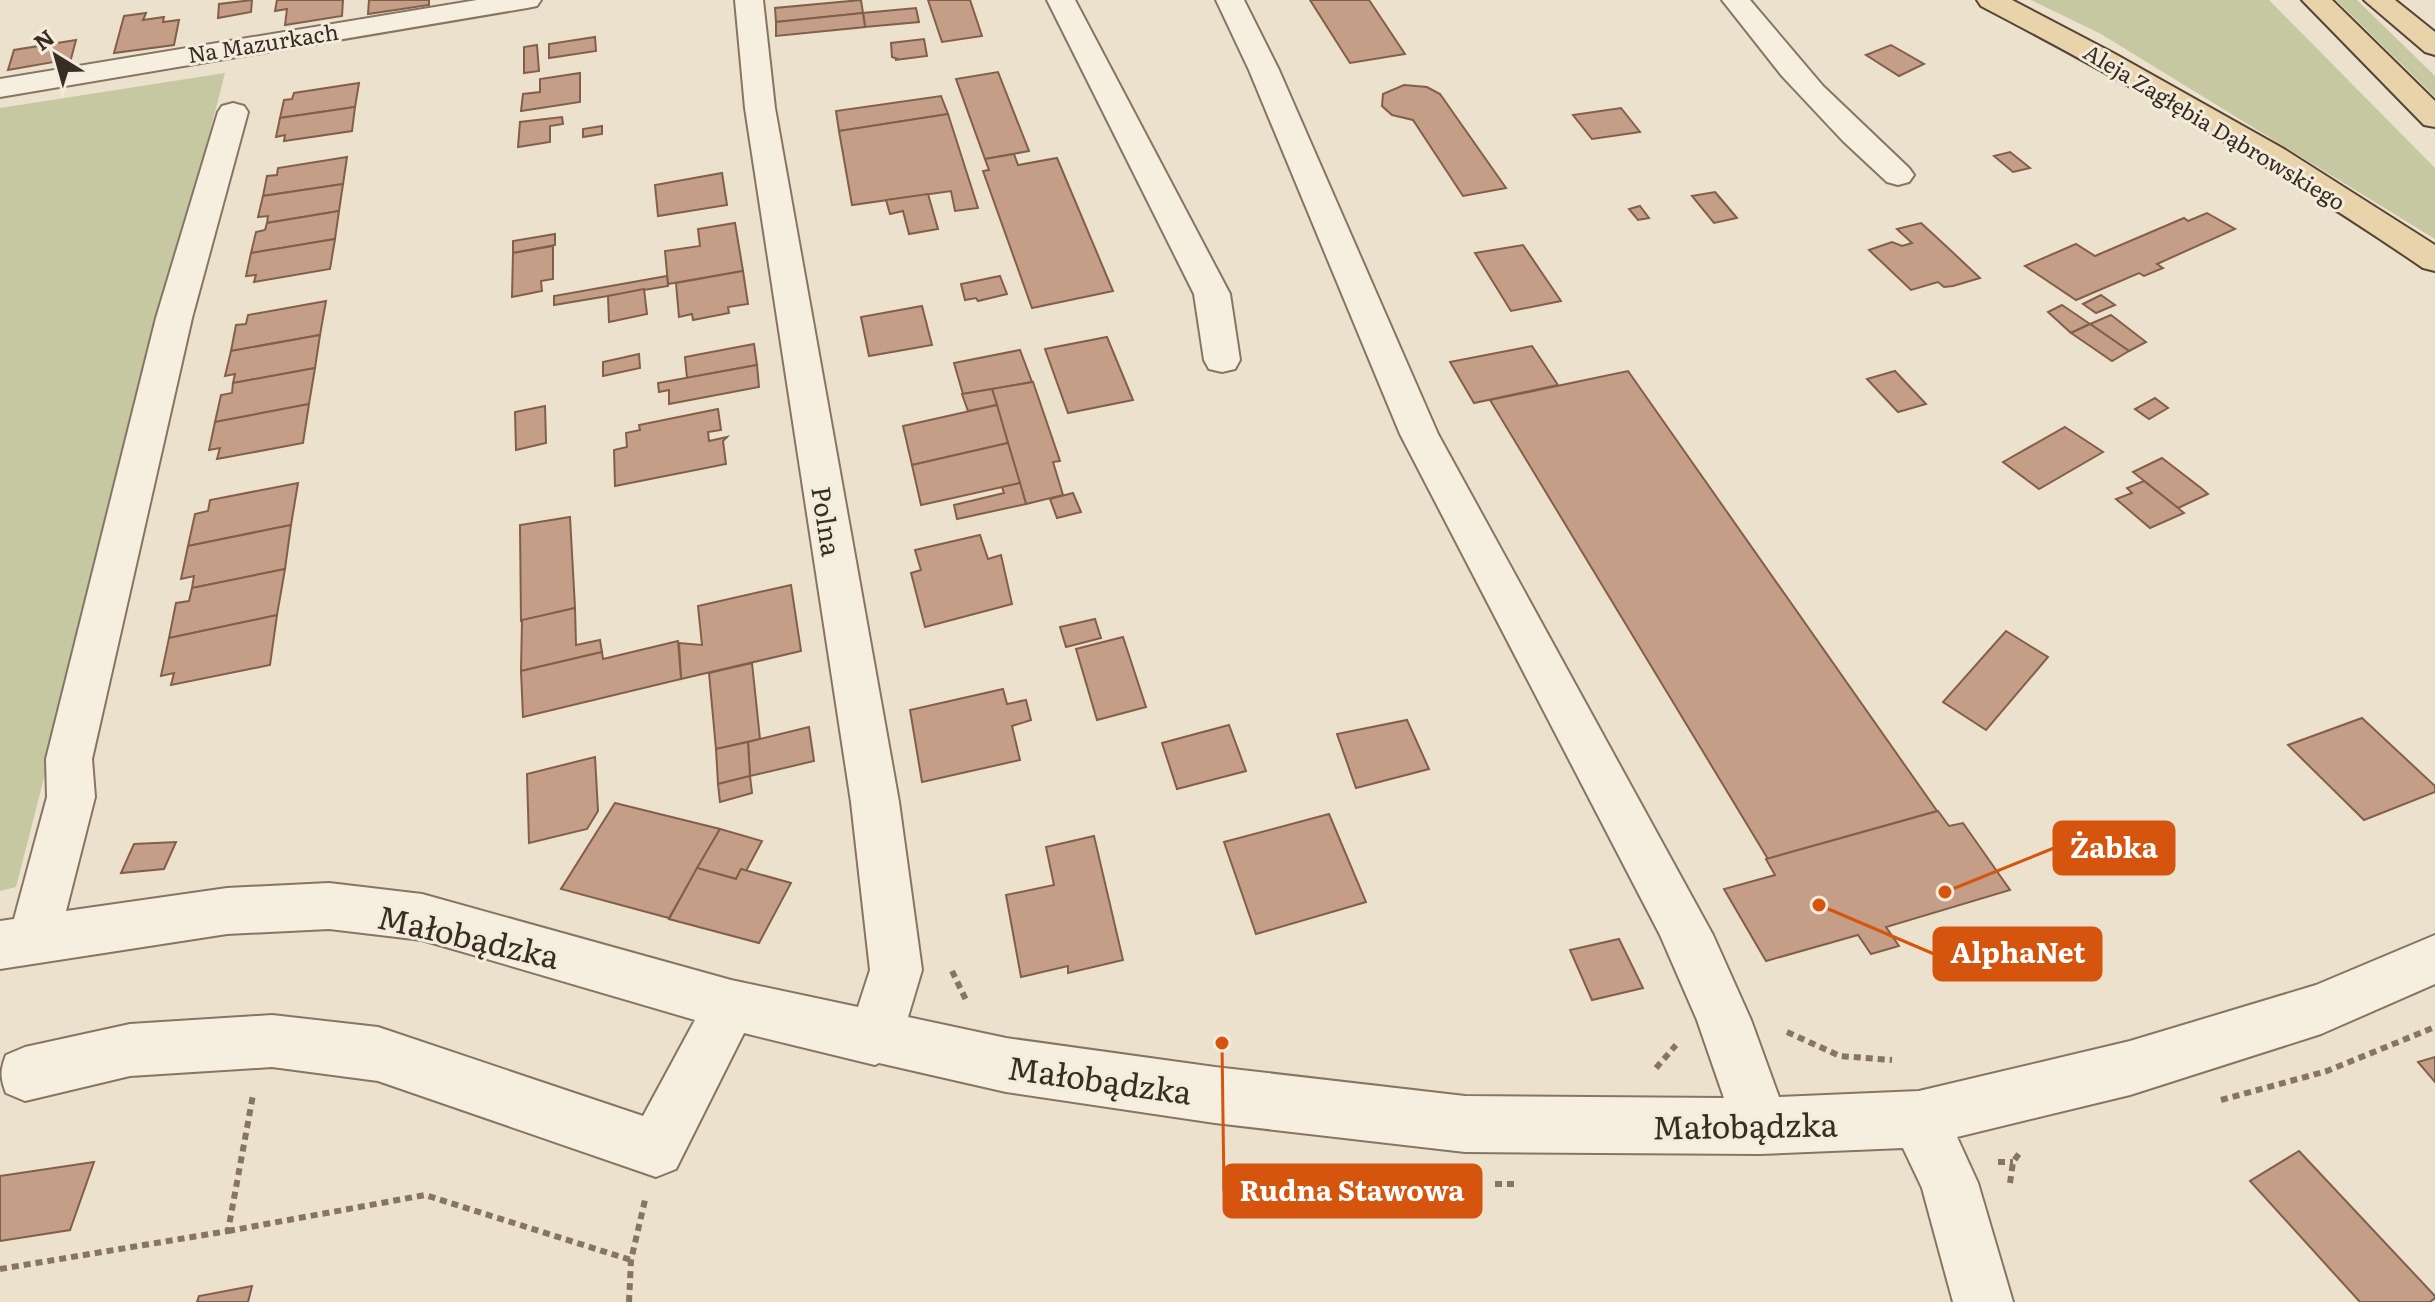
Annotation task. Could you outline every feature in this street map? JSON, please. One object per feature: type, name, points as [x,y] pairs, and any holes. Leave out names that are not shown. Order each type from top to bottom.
[{"type":"main road","name":"Aleja Zagłębia Dąbrowskiego","points":[[1991,0],[2176,98],[2435,260]]},
{"type":"main road","points":[[2316,0],[2435,118]]},
{"type":"main road","points":[[2378,0],[2435,46]]},
{"type":"main road","points":[[2416,0],[2435,20]]},
{"type":"street","name":"Na Mazurkach","points":[[0,88],[527,0]]},
{"type":"street","name":"Polna","points":[[749,0],[760,108],[875,802],[895,961],[896,970],[875,1039]]},
{"type":"street","points":[[1061,0],[1212,294],[1222,360]]},
{"type":"street","points":[[1230,0],[1264,70],[1419,434],[1641,854],[1672,903],[1731,1033],[1760,1126]]},
{"type":"street","points":[[1736,0],[1766,40],[1853,135],[1898,175]]},
{"type":"street","points":[[17,942],[71,797],[69,759],[163,364],[233,112]]},
{"type":"street","name":"Małobądzka","points":[[17,942],[227,911],[329,906],[422,917],[731,1005],[875,1039],[1006,1065],[1215,1095],[1465,1124],[1558,1127],[1760,1126],[1919,1119],[2130,1068],[2306,1014],[2435,959]]},
{"type":"street","points":[[25,1074],[130,1050],[272,1041],[378,1054],[656,1149],[731,1005]]},
{"type":"street","points":[[1919,1119],[1949,1183],[1983,1302]]},
{"type":"path","points":[[1648,1077],[1684,1034],[1731,1033],[1778,1027],[1840,1056],[1895,1060]]},
{"type":"path","points":[[2214,1101],[2327,1071],[2435,1027]]},
{"type":"path","points":[[228,1231],[256,1077],[272,1041]]},
{"type":"path","points":[[2009,1187],[2013,1162],[2028,1141]]},
{"type":"path","points":[[629,1302],[631,1260],[656,1149]]},
{"type":"path","points":[[0,1269],[425,1195],[631,1260]]},
{"type":"green space","points":[[2031,0],[2269,0],[2435,168],[2435,239],[2101,34]]},
{"type":"green space","points":[[2336,0],[2357,0],[2435,76],[2435,97]]},
{"type":"green space","points":[[225,73],[16,887],[0,891],[0,108]]},
{"type":"building","points":[[252,0],[251,12],[218,18],[219,4]]},
{"type":"building","points":[[277,0],[343,0],[342,16],[285,25],[287,9],[275,11]]},
{"type":"building","points":[[369,0],[429,0],[429,5],[368,14]]},
{"type":"building","points":[[861,0],[863,13],[776,22],[775,8]]},
{"type":"building","points":[[928,0],[970,0],[982,36],[942,42]]},
{"type":"building","points":[[1310,0],[1369,0],[1405,54],[1350,63]]},
{"type":"building","points":[[916,8],[919,22],[865,27],[863,13]]},
{"type":"building","points":[[146,13],[143,20],[164,17],[163,22],[179,20],[174,45],[114,53],[124,16]]},
{"type":"building","points":[[863,13],[865,27],[776,36],[776,22]]},
{"type":"building","points":[[595,37],[596,51],[549,58],[549,44]]},
{"type":"building","points":[[924,39],[927,56],[895,60],[898,59],[892,57],[891,43]]},
{"type":"building","points":[[76,40],[71,59],[8,70],[14,50]]},
{"type":"building","points":[[537,45],[539,71],[524,73],[524,47]]},
{"type":"building","points":[[1891,45],[1924,64],[1899,76],[1866,55]]},
{"type":"building","points":[[998,72],[1029,151],[985,159],[956,79]]},
{"type":"building","points":[[580,73],[580,102],[521,111],[523,94],[540,92],[540,79]]},
{"type":"building","points":[[359,83],[355,107],[280,118],[284,100],[292,99],[294,93]]},
{"type":"building","points":[[1404,85],[1427,87],[1440,94],[1506,188],[1463,196],[1413,120],[1392,115],[1382,106],[1383,94]]},
{"type":"building","points":[[941,96],[948,114],[839,131],[836,111]]},
{"type":"building","points":[[355,107],[352,131],[284,141],[285,135],[276,137],[280,118]]},
{"type":"building","points":[[1621,108],[1640,132],[1592,139],[1573,115]]},
{"type":"building","points":[[948,114],[978,208],[955,211],[951,191],[852,205],[839,131]]},
{"type":"building","points":[[562,117],[563,124],[550,126],[550,142],[518,147],[520,122]]},
{"type":"building","points":[[602,126],[602,134],[583,137],[583,129]]},
{"type":"building","points":[[2010,152],[2030,168],[2013,172],[1994,156]]},
{"type":"building","points":[[1014,154],[1018,165],[1057,158],[1113,291],[1032,308],[983,171],[989,170],[985,159]]},
{"type":"building","points":[[347,157],[343,184],[263,196],[267,176],[277,175],[278,168]]},
{"type":"building","points":[[722,173],[727,205],[658,216],[655,185]]},
{"type":"building","points":[[343,184],[339,211],[267,223],[268,216],[258,217],[263,196]]},
{"type":"building","points":[[1715,192],[1737,218],[1714,223],[1692,196]]},
{"type":"building","points":[[928,194],[938,229],[909,234],[903,211],[890,214],[886,200]]},
{"type":"building","points":[[1640,206],[1649,218],[1638,220],[1629,209]]},
{"type":"building","points":[[339,211],[335,239],[251,253],[256,232],[265,230],[267,223]]},
{"type":"building","points":[[2207,213],[2235,229],[2157,264],[2163,268],[2144,276],[2139,273],[2076,300],[2025,266],[2076,244],[2095,256],[2184,218],[2188,221]]},
{"type":"building","points":[[735,223],[743,271],[668,284],[665,251],[700,246],[698,229]]},
{"type":"building","points":[[1921,223],[1980,278],[1944,287],[1938,282],[1911,290],[1869,250],[1892,242],[1902,246],[1912,243],[1897,229]]},
{"type":"building","points":[[555,234],[555,245],[513,253],[513,241]]},
{"type":"building","points":[[335,239],[330,269],[254,282],[256,275],[246,276],[251,253]]},
{"type":"building","points":[[1523,245],[1561,301],[1511,311],[1475,253]]},
{"type":"building","points":[[553,246],[553,279],[541,281],[542,291],[512,297],[513,253]]},
{"type":"building","points":[[743,271],[748,304],[728,307],[729,313],[693,320],[692,314],[679,317],[676,283]]},
{"type":"building","points":[[667,276],[668,286],[554,305],[554,296]]},
{"type":"building","points":[[1000,276],[1007,294],[978,301],[976,298],[965,300],[961,284]]},
{"type":"building","points":[[644,289],[647,314],[609,322],[608,296]]},
{"type":"building","points":[[2101,295],[2115,305],[2096,313],[2083,304]]},
{"type":"building","points":[[326,301],[320,335],[231,351],[236,325],[246,324],[248,315]]},
{"type":"building","points":[[2062,305],[2090,324],[2071,333],[2048,312]]},
{"type":"building","points":[[922,306],[932,345],[869,356],[861,317]]},
{"type":"building","points":[[2111,315],[2146,342],[2129,351],[2090,324]]},
{"type":"building","points":[[2090,324],[2129,351],[2112,361],[2071,333]]},
{"type":"building","points":[[320,335],[315,368],[233,383],[235,374],[225,376],[231,351]]},
{"type":"building","points":[[1107,337],[1133,400],[1068,413],[1045,349]]},
{"type":"building","points":[[754,344],[757,365],[687,378],[685,357]]},
{"type":"building","points":[[1532,346],[1558,385],[1474,403],[1450,362]]},
{"type":"building","points":[[1020,350],[1032,382],[963,394],[954,363]]},
{"type":"building","points":[[639,354],[640,368],[603,376],[603,362]]},
{"type":"building","points":[[757,365],[759,387],[669,404],[669,390],[659,392],[658,383]]},
{"type":"building","points":[[315,368],[309,404],[215,422],[221,395],[232,393],[233,383]]},
{"type":"building","points":[[1628,371],[1937,811],[1768,859],[1490,400]]},
{"type":"building","points":[[1895,371],[1926,404],[1898,412],[1867,379]]},
{"type":"building","points":[[1033,382],[1060,461],[1053,462],[1063,495],[1026,504],[992,389]]},
{"type":"building","points":[[992,389],[997,405],[968,411],[962,394]]},
{"type":"building","points":[[2155,398],[2168,408],[2149,419],[2135,409]]},
{"type":"building","points":[[309,404],[303,443],[217,459],[220,448],[209,450],[215,422]]},
{"type":"building","points":[[997,405],[1008,443],[912,465],[903,426]]},
{"type":"building","points":[[545,406],[546,443],[516,450],[515,412]]},
{"type":"building","points":[[718,409],[721,430],[708,432],[709,441],[727,437],[723,441],[726,464],[615,486],[614,450],[627,447],[626,433],[640,430],[639,425]]},
{"type":"building","points":[[2065,427],[2103,452],[2039,489],[2003,462]]},
{"type":"building","points":[[1008,443],[1020,483],[921,505],[912,465]]},
{"type":"building","points":[[2162,458],[2208,494],[2178,508],[2133,472]]},
{"type":"building","points":[[2144,481],[2184,513],[2150,528],[2116,499],[2132,493],[2127,488]]},
{"type":"building","points":[[298,483],[291,525],[188,546],[195,514],[208,511],[210,500]]},
{"type":"building","points":[[1020,483],[1026,504],[957,519],[954,505],[1004,493],[1002,487]]},
{"type":"building","points":[[1073,493],[1081,512],[1057,518],[1050,499]]},
{"type":"building","points":[[570,517],[575,608],[521,621],[520,525]]},
{"type":"building","points":[[291,525],[285,569],[192,588],[194,576],[181,579],[188,546]]},
{"type":"building","points":[[980,535],[988,559],[1001,555],[1012,604],[925,627],[911,573],[921,570],[915,550]]},
{"type":"building","points":[[285,569],[277,615],[169,638],[176,603],[189,601],[192,588]]},
{"type":"building","points":[[791,585],[801,651],[681,679],[679,643],[702,645],[698,606]]},
{"type":"building","points":[[575,608],[576,645],[600,640],[602,652],[521,671],[522,620]]},
{"type":"building","points":[[277,615],[270,665],[171,685],[174,673],[161,676],[169,638]]},
{"type":"building","points":[[1095,619],[1101,638],[1066,647],[1060,627]]},
{"type":"building","points":[[2006,631],[2048,657],[1986,730],[1943,702]]},
{"type":"building","points":[[1123,637],[1146,707],[1097,720],[1076,649]]},
{"type":"building","points":[[678,641],[681,679],[523,717],[521,671],[602,652],[603,659]]},
{"type":"building","points":[[752,663],[760,739],[716,749],[709,673]]},
{"type":"building","points":[[1003,689],[1007,704],[1026,700],[1031,720],[1012,726],[1020,760],[922,782],[910,710]]},
{"type":"building","points":[[2362,718],[2435,786],[2435,792],[2364,820],[2288,745]]},
{"type":"building","points":[[1407,720],[1429,769],[1356,788],[1337,734]]},
{"type":"building","points":[[1229,725],[1246,771],[1177,789],[1162,743]]},
{"type":"building","points":[[809,727],[814,761],[750,776],[748,742]]},
{"type":"building","points":[[748,742],[750,776],[718,784],[716,749]]},
{"type":"building","points":[[595,757],[598,811],[587,829],[529,843],[527,774]]},
{"type":"building","points":[[750,776],[752,793],[720,802],[718,784]]},
{"type":"building","points":[[615,803],[720,829],[669,918],[561,889]]},
{"type":"building","points":[[1938,811],[1949,826],[1963,823],[2010,890],[1886,927],[1899,946],[1871,954],[1858,935],[1766,961],[1724,889],[1775,875],[1766,859]]},
{"type":"building","points":[[1329,814],[1366,902],[1256,934],[1224,842]]},
{"type":"building","points":[[720,829],[762,841],[746,871],[741,869],[736,879],[697,868]]},
{"type":"building","points":[[1094,836],[1123,960],[1068,973],[1068,966],[1021,977],[1006,895],[1054,885],[1046,847]]},
{"type":"building","points":[[176,842],[164,869],[121,873],[134,844]]},
{"type":"building","points":[[697,868],[736,879],[741,869],[791,883],[759,943],[669,919]]},
{"type":"building","points":[[1619,939],[1643,988],[1592,1000],[1570,950]]},
{"type":"building","points":[[2435,1057],[2435,1082],[2418,1062]]},
{"type":"building","points":[[2299,1151],[2435,1298],[2430,1302],[2360,1302],[2250,1181]]},
{"type":"building","points":[[94,1162],[70,1230],[0,1241],[0,1176]]},
{"type":"building","points":[[252,1286],[248,1302],[197,1302],[199,1296]]},
{"type":"place","name":"Żabka","points":[[1945,892]]},
{"type":"place","name":"AlphaNet","points":[[1819,905]]},
{"type":"place","name":"Rudna Stawowa","points":[[1222,1043]]}]
